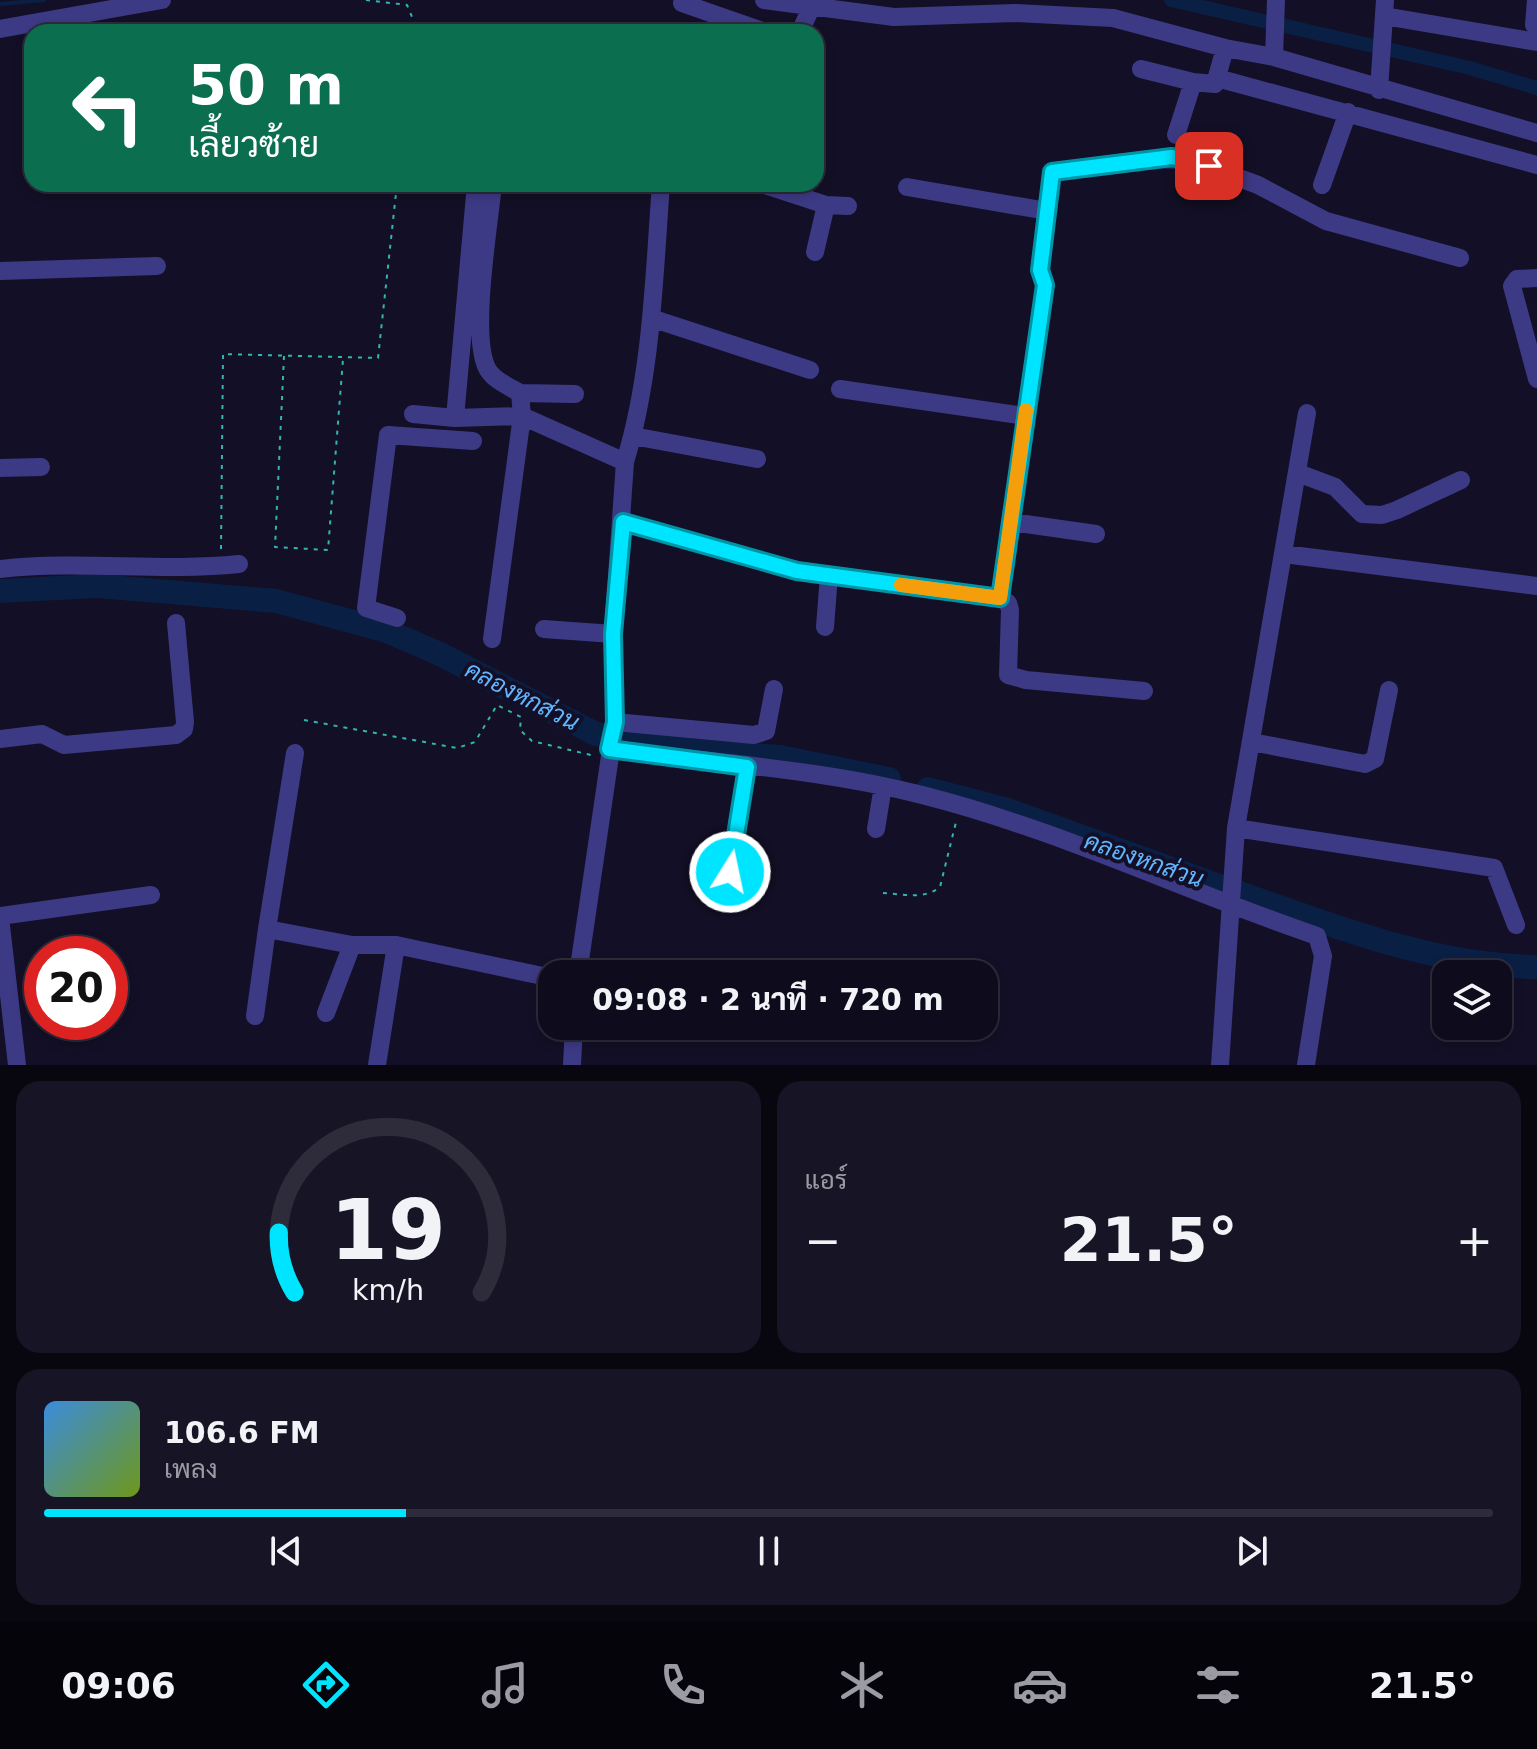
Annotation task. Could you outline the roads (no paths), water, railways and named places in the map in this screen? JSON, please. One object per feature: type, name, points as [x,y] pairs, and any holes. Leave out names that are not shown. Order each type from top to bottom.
[{"type":"street","points":[[28,24],[162,0]]},
{"type":"street","points":[[683,0],[682,3],[742,24]]},
{"type":"street","points":[[764,0],[894,17],[1015,13],[1113,18],[1225,48],[1274,49],[1379,90],[1537,133]]},
{"type":"street","points":[[1379,90],[1384,17],[1536,34],[1536,0]]},
{"type":"street","points":[[1274,49],[1276,2]]},
{"type":"street","points":[[804,24],[811,8]]},
{"type":"street","points":[[0,29],[24,25]]},
{"type":"street","points":[[1141,69],[1193,82],[1215,84],[1225,48]]},
{"type":"street","points":[[1217,78],[1537,165]]},
{"type":"street","points":[[1176,135],[1193,82]]},
{"type":"street","points":[[1322,185],[1348,112]]},
{"type":"street","points":[[1000,598],[1045,285],[1040,270],[1052,172],[1172,157],[1227,172],[1326,221],[1460,258]]},
{"type":"street","points":[[907,187],[1047,211]]},
{"type":"street","points":[[455,418],[475,192]]},
{"type":"street","points":[[492,192],[480,326],[486,367],[497,380],[520,393],[575,394]]},
{"type":"street","points":[[580,960],[615,722],[613,634],[625,462],[633,436],[651,318],[660,192]]},
{"type":"street","points":[[786,192],[826,205],[848,206]]},
{"type":"street","points":[[815,252],[826,205]]},
{"type":"street","points":[[0,271],[157,266]]},
{"type":"street","points":[[1537,278],[1517,279],[1512,286],[1537,379]]},
{"type":"street","points":[[651,318],[810,370]]},
{"type":"street","points":[[840,389],[1025,416]]},
{"type":"street","points":[[492,639],[522,416],[520,393]]},
{"type":"street","points":[[1220,1065],[1236,828],[1307,413]]},
{"type":"street","points":[[421,437],[418,414],[455,418],[522,416],[625,462]]},
{"type":"street","points":[[397,618],[366,608],[388,435],[473,441]]},
{"type":"street","points":[[633,436],[757,459]]},
{"type":"street","points":[[0,468],[41,467]]},
{"type":"street","points":[[1298,473],[1335,487],[1362,514],[1382,515],[1461,480]]},
{"type":"street","points":[[623,522],[797,571],[1000,598],[1008,603],[1010,610],[1008,675],[1026,680],[1144,691]]},
{"type":"street","points":[[1011,522],[1096,534]]},
{"type":"street","points":[[1284,554],[1537,586]]},
{"type":"street","points":[[0,569],[61,564],[182,570],[230,565]]},
{"type":"street","points":[[825,627],[829,575]]},
{"type":"street","points":[[0,739],[42,734],[64,745],[176,735],[184,729],[185,722],[176,623]]},
{"type":"street","points":[[544,629],[613,634]]},
{"type":"street","points":[[615,722],[754,735],[766,731],[774,689]]},
{"type":"street","points":[[1252,742],[1365,764],[1375,759],[1389,690]]},
{"type":"street","points":[[609,750],[883,786],[961,806],[1102,853],[1232,907],[1317,936],[1322,945],[1306,1065]]},
{"type":"street","points":[[255,1016],[295,753]]},
{"type":"street","points":[[730,872],[747,767]]},
{"type":"street","points":[[876,829],[883,786]]},
{"type":"street","points":[[1236,828],[1494,868],[1516,925]]},
{"type":"street","points":[[17,1065],[1,924],[151,895]]},
{"type":"street","points":[[267,929],[352,945],[396,945],[538,975]]},
{"type":"street","points":[[326,1013],[352,945]]},
{"type":"street","points":[[377,1065],[396,945]]},
{"type":"street","points":[[572,1065],[573,1040]]},
{"type":"waterway","points":[[0,4],[44,0]]},
{"type":"waterway","points":[[1171,0],[1470,68],[1537,88]]},
{"type":"waterway","name":"คลองหกส่วน","points":[[0,591],[97,586],[276,601],[387,631],[440,654],[596,734],[696,751],[780,757],[889,779]]},
{"type":"waterway","name":"คลองหกส่วน","points":[[928,789],[1005,809],[1225,888]]},
{"type":"waterway","name":"คลองหกส่วน","points":[[1234,891],[1345,930],[1421,951],[1498,965],[1537,967]]}]
